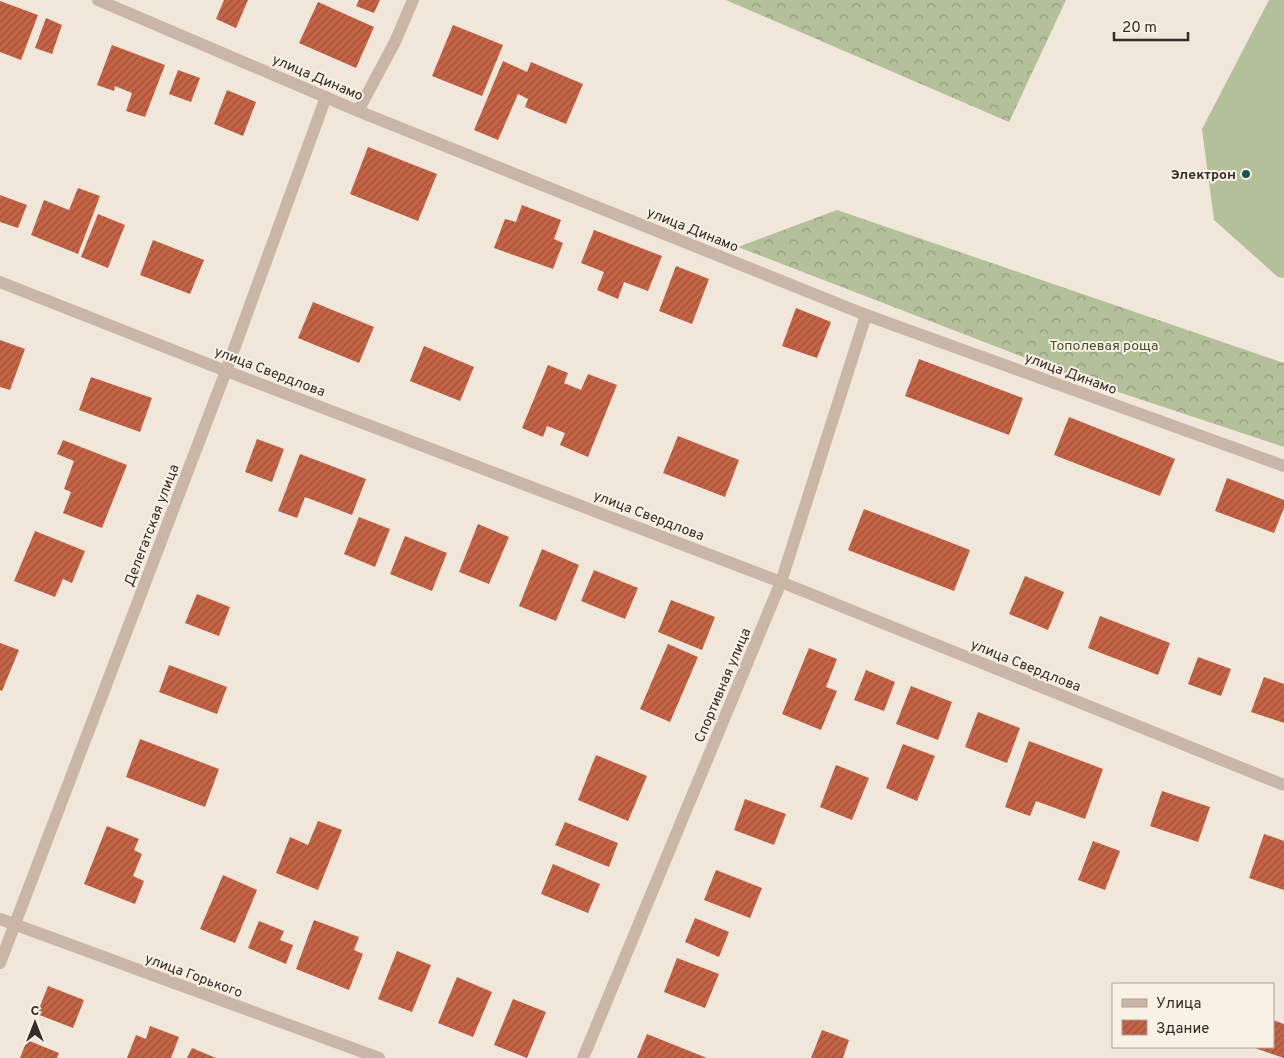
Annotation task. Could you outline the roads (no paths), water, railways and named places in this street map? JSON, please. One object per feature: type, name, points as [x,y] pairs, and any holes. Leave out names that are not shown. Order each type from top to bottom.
[{"type":"street","name":"улица Динамо","points":[[98,0],[358,111],[866,315],[1284,466]]},
{"type":"street","points":[[358,111],[394,42],[413,0]]},
{"type":"street","name":"Делегатская улица","points":[[0,963],[226,371],[326,97]]},
{"type":"street","name":"улица Свердлова","points":[[0,282],[226,371],[781,582],[1284,785]]},
{"type":"street","name":"Спортивная улица","points":[[583,1058],[781,582],[866,315]]},
{"type":"street","name":"улица Горького","points":[[0,919],[379,1058]]},
{"type":"place","name":"Электрон","points":[[1246,174]]},
{"type":"park label","name":"Тополевая роща","points":[[1104,345]]}]
